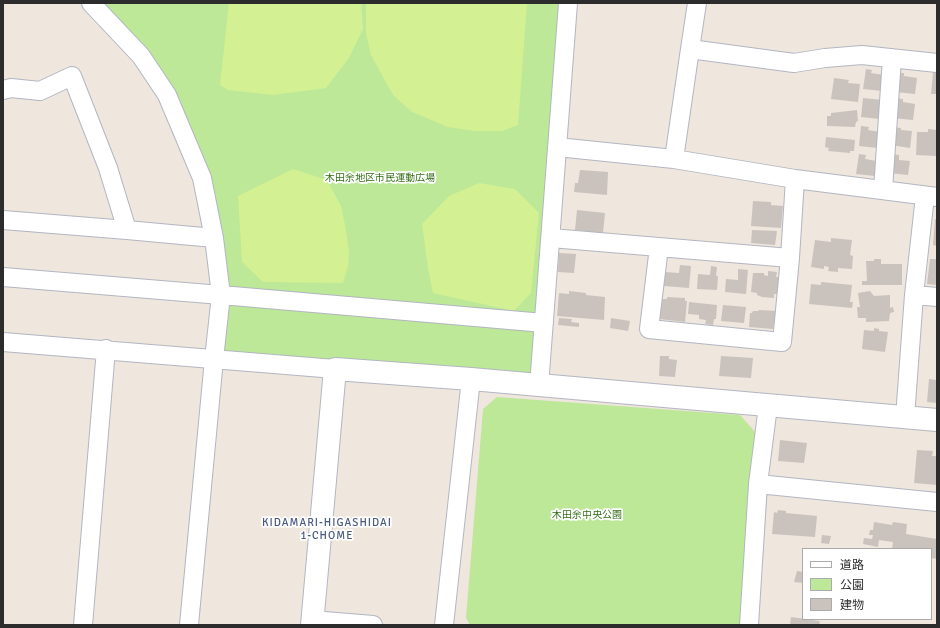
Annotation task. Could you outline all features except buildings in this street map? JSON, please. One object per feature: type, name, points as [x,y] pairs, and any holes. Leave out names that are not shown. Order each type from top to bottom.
[{"type":"street","points":[[91,3],[141,56],[167,95],[202,178],[214,238],[221,295],[189,625]]},
{"type":"street","points":[[539,386],[568,3]]},
{"type":"street","points":[[674,159],[697,3]]},
{"type":"street","points":[[690,49],[794,63],[825,58],[862,55],[937,63]]},
{"type":"street","points":[[883,190],[892,58]]},
{"type":"street","points":[[3,90],[11,88],[40,91],[72,76],[108,168],[127,230]]},
{"type":"street","points":[[557,147],[674,159],[795,179],[931,196],[914,295],[905,417]]},
{"type":"street","points":[[659,247],[648,329],[782,342],[790,258],[795,179]]},
{"type":"street","points":[[3,220],[214,238]]},
{"type":"street","points":[[551,238],[790,258]]},
{"type":"street","points":[[3,277],[544,323]]},
{"type":"street","points":[[914,295],[937,297]]},
{"type":"street","points":[[3,342],[471,379],[937,420]]},
{"type":"street","points":[[83,625],[106,349]]},
{"type":"street","points":[[335,369],[312,623],[373,625]]},
{"type":"street","points":[[444,625],[471,379]]},
{"type":"street","points":[[749,625],[758,484],[768,406]]},
{"type":"street","points":[[758,484],[937,502]]},
{"type":"green space","name":"木田余地区市民運動広場","points":[[91,3],[568,3],[539,386],[214,359],[214,238],[167,95]]},
{"type":"green space","points":[[229,3],[361,3],[363,29],[349,58],[326,88],[273,95],[228,90],[220,85]]},
{"type":"green space","points":[[366,3],[527,3],[518,125],[502,131],[475,131],[448,127],[412,112],[393,95],[371,55],[366,33]]},
{"type":"green space","points":[[293,169],[327,180],[341,206],[349,253],[348,267],[343,283],[263,282],[242,262],[238,196]]},
{"type":"green space","points":[[479,183],[515,189],[539,213],[531,293],[514,311],[433,293],[422,224],[449,196]]},
{"type":"green space","name":"木田余中央公園","points":[[497,397],[740,415],[756,433],[741,625],[470,625],[466,618],[483,409]]},
{"type":"district","name":"KIDAMARI-HIGASHIDAI 1-CHOME","points":[[327,529]]}]
